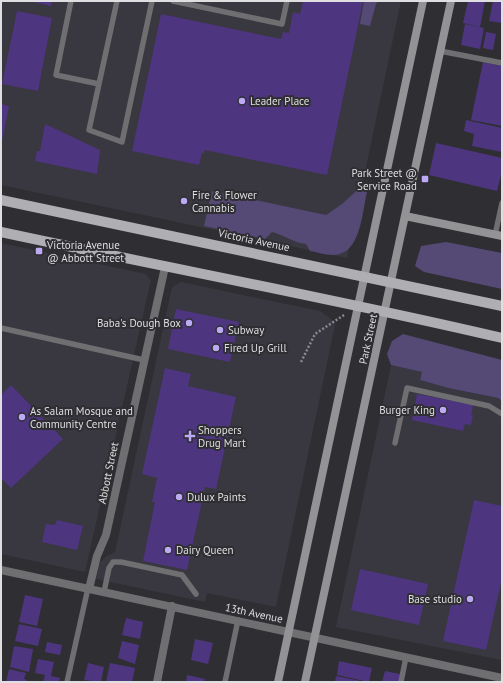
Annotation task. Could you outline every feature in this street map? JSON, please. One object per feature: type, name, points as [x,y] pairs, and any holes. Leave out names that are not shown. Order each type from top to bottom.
[{"type":"main road","name":"Park Street","points":[[278,682],[360,305],[423,1]]},
{"type":"main road","name":"Park Street","points":[[305,682],[450,1]]},
{"type":"main road","name":"Victoria Avenue","points":[[1,200],[391,281],[502,306]]},
{"type":"main road","points":[[405,216],[498,236]]},
{"type":"main road","points":[[1,232],[165,267],[385,310],[502,338]]},
{"type":"street","name":"Abbott Street","points":[[89,589],[97,556],[106,535],[165,267]]},
{"type":"street","name":"13th Avenue","points":[[2,573],[172,606],[502,678]]},
{"type":"street","points":[[157,682],[172,606]]},
{"type":"lane","points":[[71,1],[56,75],[99,84]]},
{"type":"lane","points":[[117,1],[89,130],[122,142],[152,1]]},
{"type":"lane","points":[[173,1],[282,24],[288,1]]},
{"type":"lane","points":[[440,51],[502,63]]},
{"type":"lane","points":[[498,236],[502,203]]},
{"type":"lane","points":[[1,328],[144,360]]},
{"type":"lane","points":[[395,444],[406,388],[489,406],[502,414]]},
{"type":"lane","points":[[104,592],[109,568],[113,562],[121,562],[182,575],[196,594]]},
{"type":"lane","points":[[67,682],[89,589]]},
{"type":"lane","points":[[225,682],[238,620]]},
{"type":"lane","points":[[401,682],[406,657]]},
{"type":"path","points":[[301,362],[315,334],[360,305]]},
{"type":"shaded area","points":[[1,1],[401,1],[347,258],[1,185]]},
{"type":"shaded area","points":[[364,1],[378,1],[370,26],[360,24]]},
{"type":"shaded area","points":[[363,185],[367,192],[358,231],[349,248],[342,253],[329,255],[310,251],[306,244],[272,232],[265,239],[204,226],[212,191],[326,215],[342,204]]},
{"type":"shaded area","points":[[446,242],[502,253],[502,289],[424,272],[415,266],[421,246]]},
{"type":"shaded area","points":[[1,243],[146,274],[151,280],[85,572],[1,554]]},
{"type":"shaded area","points":[[181,282],[320,311],[331,319],[335,325],[276,607],[207,593],[205,602],[96,579],[100,562],[115,552],[172,287]]},
{"type":"shaded area","points":[[403,334],[502,360],[502,401],[498,398],[448,388],[420,380],[422,372],[391,365],[387,354],[392,341]]},
{"type":"shaded area","points":[[391,365],[423,372],[420,380],[448,388],[498,398],[502,401],[502,660],[336,627]]},
{"type":"building","points":[[29,1],[52,1],[51,6]]},
{"type":"building","name":"Leader Place","points":[[303,1],[363,1],[327,175],[205,150],[204,153],[202,153],[199,165],[132,151],[161,14],[281,39],[283,32],[289,33],[293,12],[300,14]]},
{"type":"building","points":[[468,1],[485,1],[480,27],[463,23]]},
{"type":"building","points":[[493,1],[502,1],[502,23],[489,21]]},
{"type":"building","points":[[17,11],[52,18],[38,91],[2,84]]},
{"type":"building","points":[[465,24],[484,28],[480,49],[461,45]]},
{"type":"building","points":[[486,32],[496,34],[493,50],[483,48]]},
{"type":"building","points":[[483,62],[502,66],[502,126],[471,120]]},
{"type":"building","points":[[1,104],[9,106],[2,141],[1,141]]},
{"type":"building","points":[[466,120],[502,128],[502,152],[472,146],[474,134],[464,131]]},
{"type":"building","points":[[45,124],[100,150],[97,174],[35,161],[37,151],[40,151]]},
{"type":"building","points":[[436,143],[502,158],[502,171],[497,191],[429,175]]},
{"type":"building","points":[[176,309],[239,322],[230,362],[168,349]]},
{"type":"building","points":[[165,368],[191,374],[188,386],[236,397],[216,489],[205,487],[187,570],[143,561],[155,502],[152,502],[157,478],[142,474]]},
{"type":"building","name":"As Salam Mosque and Community Centre","points":[[11,385],[63,439],[11,488],[1,478],[1,395]]},
{"type":"building","name":"Burger King","points":[[417,394],[473,405],[471,425],[465,424],[463,431],[412,420]]},
{"type":"building","points":[[474,500],[502,506],[502,578],[486,650],[443,641]]},
{"type":"building","points":[[57,520],[83,526],[77,550],[42,542],[46,524],[55,525]]},
{"type":"building","points":[[360,569],[428,584],[419,625],[351,610]]},
{"type":"building","points":[[25,595],[43,599],[37,626],[19,622]]},
{"type":"building","points":[[126,618],[143,622],[140,639],[122,635]]},
{"type":"building","points":[[19,624],[42,629],[38,646],[15,641]]},
{"type":"building","points":[[195,639],[213,643],[208,664],[191,660]]},
{"type":"building","points":[[122,641],[139,645],[135,664],[118,658]]},
{"type":"building","points":[[47,642],[62,645],[60,655],[45,652]]},
{"type":"building","points":[[14,646],[33,649],[29,672],[10,667]]},
{"type":"building","points":[[38,659],[54,662],[51,676],[60,678],[59,682],[43,682],[45,675],[35,673]]},
{"type":"building","points":[[339,661],[372,668],[369,682],[337,675]]},
{"type":"building","points":[[88,663],[104,667],[101,682],[84,680]]},
{"type":"building","points":[[110,663],[135,668],[132,682],[106,682]]},
{"type":"building","points":[[9,669],[26,673],[24,679],[27,680],[26,682],[6,682]]},
{"type":"building","points":[[385,671],[400,674],[399,682],[382,682]]},
{"type":"building","points":[[187,675],[205,679],[204,682],[186,682]]},
{"type":"building","points":[[336,676],[361,681],[361,682],[335,682]]},
{"type":"place","name":"Leader Place","points":[[242,101]]},
{"type":"place","name":"Park Street @ Service Road","points":[[425,179]]},
{"type":"place","name":"Fire & Flower Cannabis","points":[[184,201]]},
{"type":"place","name":"Victoria Avenue @ Abbott Street","points":[[39,251]]},
{"type":"place","name":"Baba's Dough Box","points":[[189,323]]},
{"type":"place","name":"Subway","points":[[220,330]]},
{"type":"place","name":"Fired Up Grill","points":[[216,348]]},
{"type":"place","name":"Burger King","points":[[443,410]]},
{"type":"place","name":"As Salam Mosque and Community Centre","points":[[22,417]]},
{"type":"place","name":"Shoppers Drug Mart","points":[[190,436]]},
{"type":"place","name":"Dulux Paints","points":[[179,497]]},
{"type":"place","name":"Dairy Queen","points":[[168,550]]},
{"type":"place","name":"Base studio","points":[[470,599]]}]
